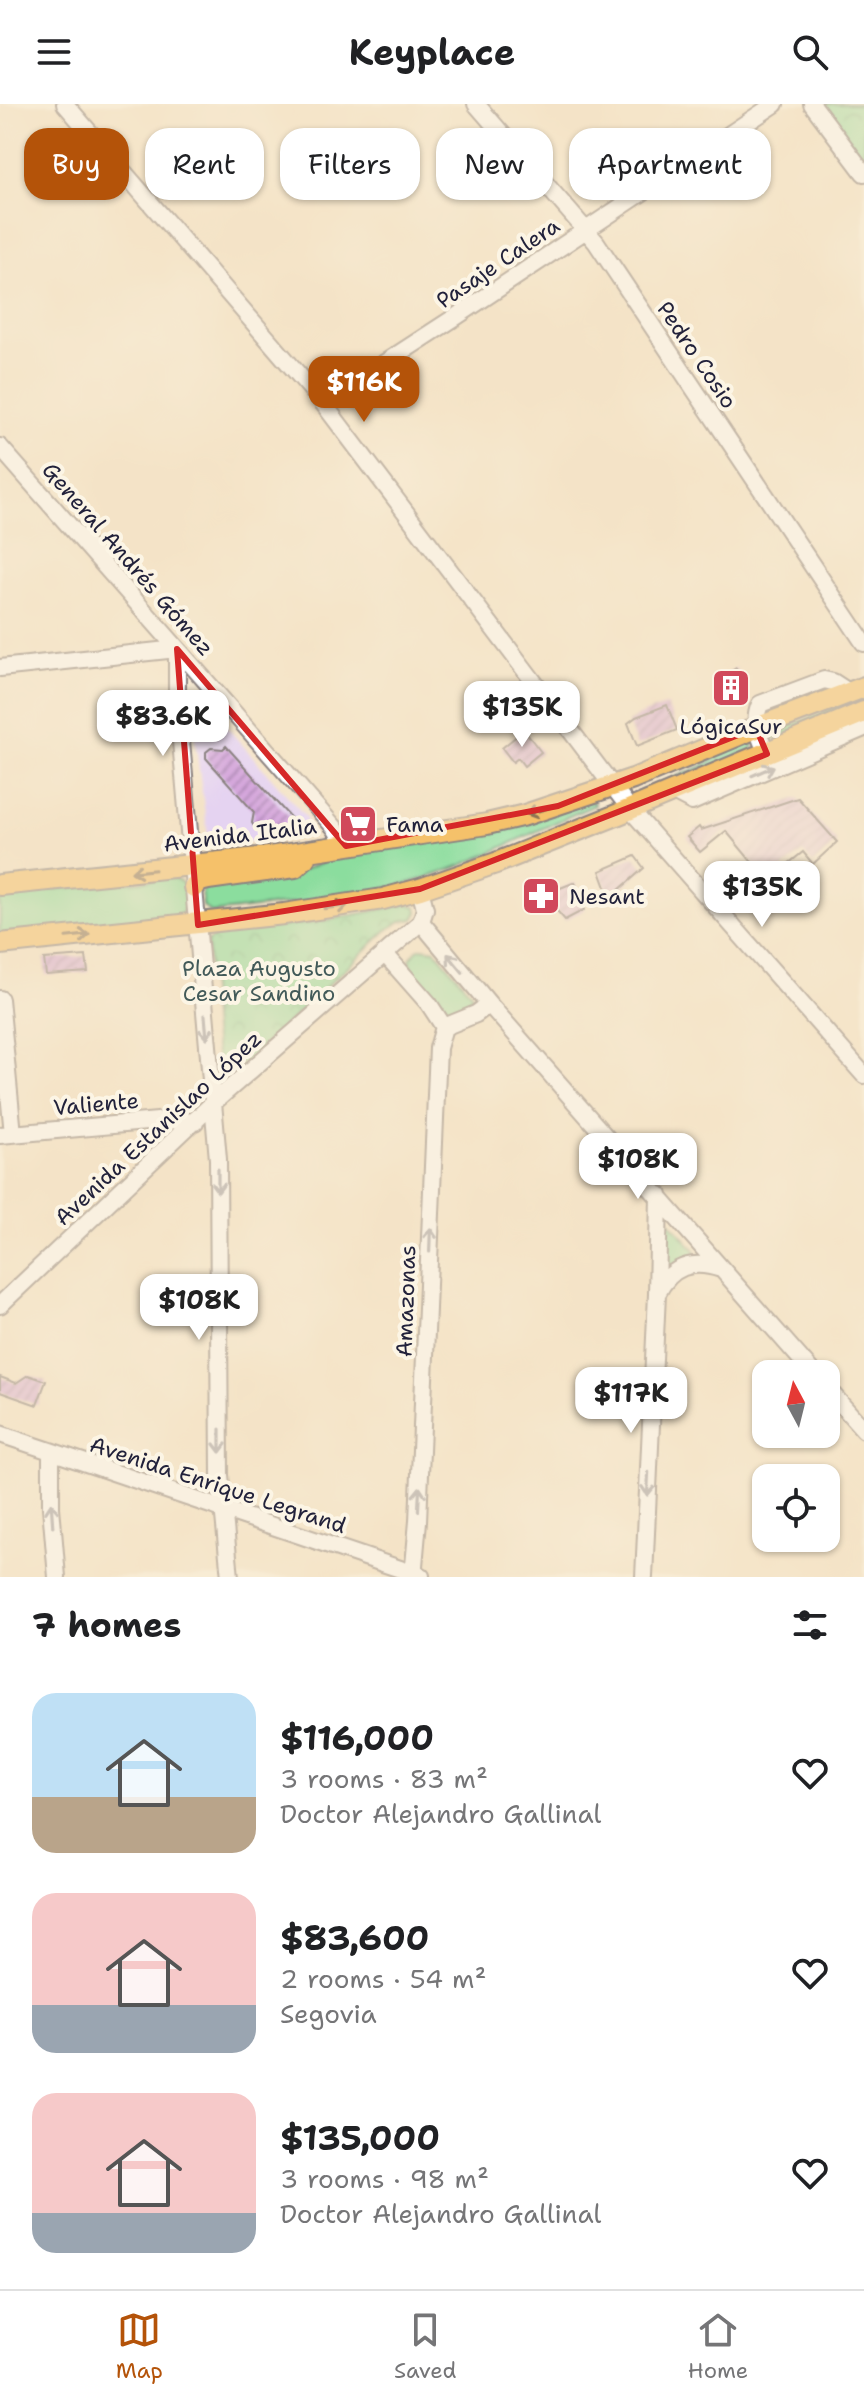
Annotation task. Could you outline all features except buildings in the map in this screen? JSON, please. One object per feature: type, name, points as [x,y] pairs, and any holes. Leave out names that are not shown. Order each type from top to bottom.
[{"type":"main road","name":"Avenida Italia","points":[[0,885],[192,866],[487,824],[558,806],[612,787],[857,690]]},
{"type":"main road","points":[[0,944],[198,925],[383,899],[496,863],[864,712]]},
{"type":"main road","points":[[630,809],[633,795],[638,790],[697,766],[722,749],[727,741]]},
{"type":"main road","points":[[496,863],[524,842],[604,805],[611,800],[612,787]]},
{"type":"main road","points":[[194,887],[208,879],[295,867],[315,850]]},
{"type":"street","points":[[65,104],[323,403],[630,809],[864,1075]]},
{"type":"street","name":"Pedro Cosio","points":[[476,104],[596,242],[864,643]]},
{"type":"street","name":"Pasaje Calera","points":[[323,403],[775,104]]},
{"type":"street","points":[[812,104],[864,173]]},
{"type":"street","name":"General Andrés Gómez","points":[[0,447],[335,828],[346,846]]},
{"type":"street","points":[[0,668],[177,649],[177,696],[218,1159],[220,1475],[230,1577]]},
{"type":"street","points":[[756,728],[767,754]]},
{"type":"street","points":[[671,791],[692,802],[864,728]]},
{"type":"street","points":[[420,889],[425,909],[421,922],[489,1004],[802,1360]]},
{"type":"street","name":"Avenida Estanislao López","points":[[0,1305],[213,1103],[421,922]]},
{"type":"street","points":[[385,954],[429,1004],[444,1027],[476,1014],[489,1004]]},
{"type":"street","points":[[0,999],[6,1134]]},
{"type":"street","name":"Amazonas","points":[[416,1576],[438,1048],[444,1027]]},
{"type":"street","name":"Valiente","points":[[6,1134],[169,1120],[195,1122]]},
{"type":"street","points":[[644,1577],[659,1195]]},
{"type":"street","points":[[657,1294],[667,1277],[684,1267],[699,1264],[721,1269]]},
{"type":"street","points":[[840,1403],[864,1430]]},
{"type":"street","name":"Avenida Enrique Legrand","points":[[0,1434],[416,1576]]},
{"type":"street","points":[[51,1453],[51,1507],[57,1577]]},
{"type":"highlighted area","points":[[177,649],[346,846],[558,806],[756,728],[767,754],[420,889],[198,925]]},
{"type":"shaded area","points":[[200,713],[215,714],[306,817],[308,836],[266,843],[265,839],[218,846],[209,843],[193,724]]},
{"type":"green space","points":[[822,104],[864,104],[864,158]]},
{"type":"green space","points":[[864,696],[864,702],[770,741],[764,736]]},
{"type":"green space","points":[[748,741],[754,744],[753,749],[640,794],[641,791],[699,767]]},
{"type":"green space","points":[[593,801],[595,805],[483,856],[413,882],[339,897],[212,913],[203,906],[202,891],[207,886],[298,872],[332,858]]},
{"type":"green space","points":[[172,878],[183,884],[186,892],[188,905],[179,916],[0,934],[0,894]]},
{"type":"green space","name":"Plaza Augusto Cesar Sandino","points":[[408,904],[417,907],[414,919],[401,921],[386,931],[241,1066],[232,1068],[220,1065],[212,1025],[207,942],[224,933],[313,923]]},
{"type":"green space","points":[[422,948],[435,950],[472,994],[470,1008],[457,1014],[443,1006],[428,991],[410,959]]},
{"type":"green space","points":[[669,1221],[696,1251],[692,1257],[670,1265],[664,1264],[664,1224]]},
{"type":"place","name":"LógicaSur","points":[[731,688]]},
{"type":"place","name":"Fama","points":[[358,824]]},
{"type":"place","name":"Nesant","points":[[541,896]]}]
